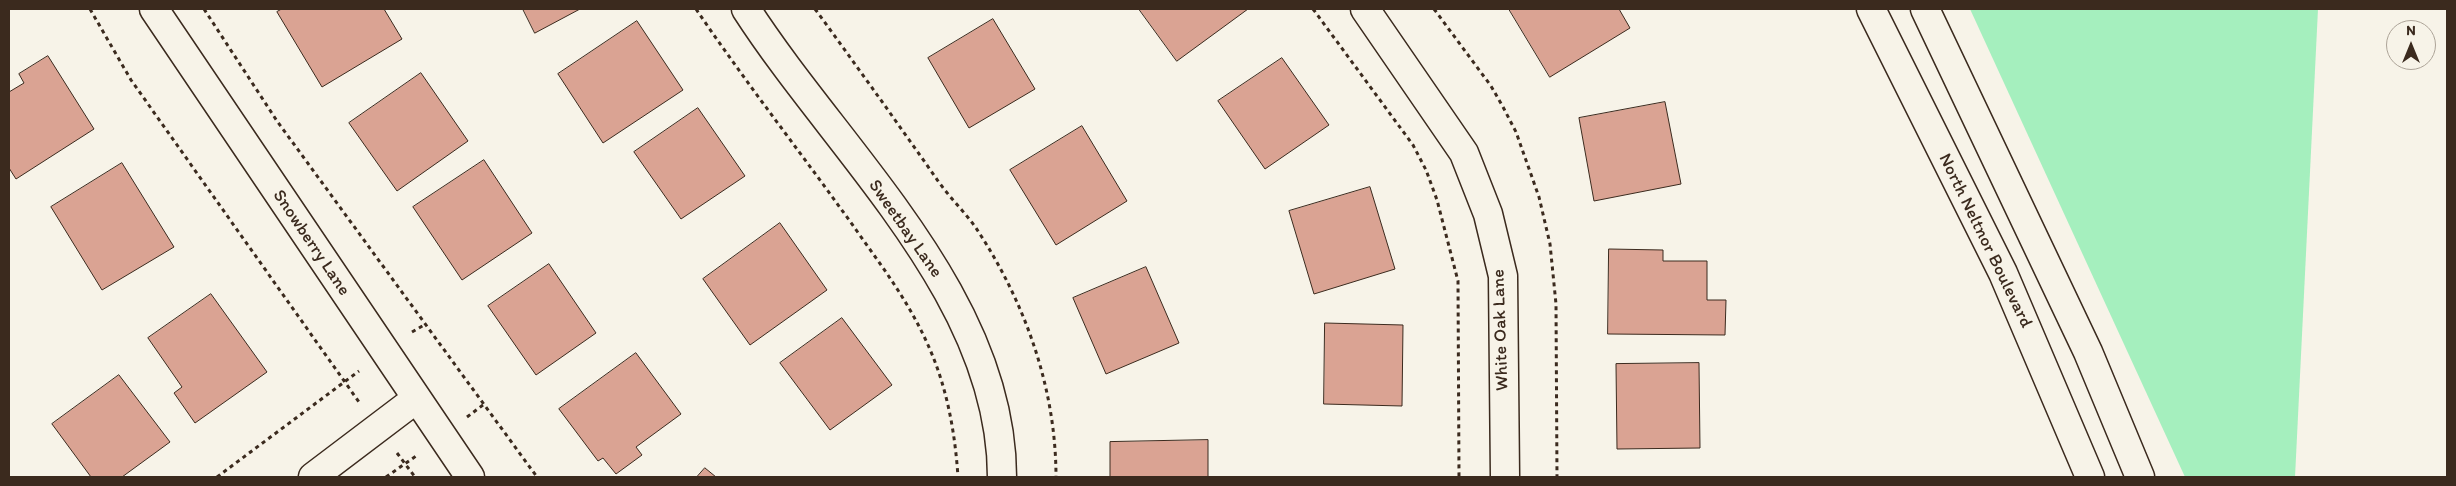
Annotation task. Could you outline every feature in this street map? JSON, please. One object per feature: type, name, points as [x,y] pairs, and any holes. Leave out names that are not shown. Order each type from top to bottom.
[{"type":"street","name":"Snowberry Lane","points":[[154,9],[470,477]]},
{"type":"street","name":"Sweetbay Lane","points":[[746,9],[925,252],[953,300],[978,353],[992,400],[1002,453],[1002,477]]},
{"type":"street","name":"White Oak Lane","points":[[1365,9],[1464,153],[1488,214],[1503,276],[1505,477]]},
{"type":"street","name":"North Neltnor Boulevard","points":[[1871,9],[2003,273],[2090,477]]},
{"type":"street","points":[[1925,9],[2084,343],[2140,477]]},
{"type":"street","points":[[314,477],[416,399]]},
{"type":"path","points":[[90,9],[131,80],[345,382],[217,477]]},
{"type":"path","points":[[204,9],[277,122],[537,477]]},
{"type":"path","points":[[696,9],[846,216],[900,292],[915,317],[929,346],[947,397],[958,477]]},
{"type":"path","points":[[815,9],[939,182],[975,227],[1008,281],[1031,335],[1039,364],[1051,421],[1056,477]]},
{"type":"path","points":[[1313,9],[1413,145],[1426,170],[1437,200],[1458,281],[1459,477]]},
{"type":"path","points":[[386,477],[405,464],[415,477]]},
{"type":"green space","points":[[1970,9],[2318,9],[2295,477],[2185,477]]},
{"type":"building","points":[[282,9],[384,9],[402,39],[322,87],[277,12]]},
{"type":"building","points":[[523,9],[580,9],[535,33]]},
{"type":"building","points":[[1139,9],[1248,9],[1177,61]]},
{"type":"building","points":[[1509,9],[1619,9],[1630,28],[1550,77]]},
{"type":"building","points":[[993,19],[1035,89],[969,128],[928,58]]},
{"type":"building","points":[[637,21],[683,90],[603,143],[558,74]]},
{"type":"building","points":[[48,56],[94,129],[16,179],[9,168],[9,92],[24,83],[19,74]]},
{"type":"building","points":[[1282,58],[1329,125],[1265,169],[1218,101]]},
{"type":"building","points":[[421,73],[468,141],[397,191],[349,123]]},
{"type":"building","points":[[1665,102],[1681,184],[1594,201],[1579,118]]},
{"type":"building","points":[[698,108],[745,176],[681,219],[634,152]]},
{"type":"building","points":[[1082,126],[1127,201],[1056,245],[1010,170]]},
{"type":"building","points":[[484,160],[532,233],[462,280],[413,207]]},
{"type":"building","points":[[122,163],[174,247],[102,290],[51,207]]},
{"type":"building","points":[[1370,187],[1395,269],[1314,294],[1289,211]]},
{"type":"building","points":[[780,223],[827,290],[750,345],[703,279]]},
{"type":"building","points":[[1609,249],[1663,250],[1663,261],[1707,261],[1707,300],[1726,300],[1725,335],[1608,334]]},
{"type":"building","points":[[549,264],[596,333],[536,375],[488,306]]},
{"type":"building","points":[[1146,267],[1179,343],[1106,374],[1073,298]]},
{"type":"building","points":[[211,294],[267,372],[195,423],[174,393],[182,387],[148,338]]},
{"type":"building","points":[[842,318],[892,385],[830,430],[780,363]]},
{"type":"building","points":[[1325,323],[1403,325],[1402,406],[1324,404]]},
{"type":"building","points":[[636,353],[681,414],[636,447],[642,455],[616,474],[603,458],[598,461],[559,409]]},
{"type":"building","points":[[1699,363],[1700,448],[1617,449],[1616,364]]},
{"type":"building","points":[[119,375],[170,442],[122,477],[91,477],[52,424]]},
{"type":"building","points":[[1208,440],[1208,477],[1110,477],[1110,442]]},
{"type":"building","points":[[705,468],[716,477],[697,477]]}]
